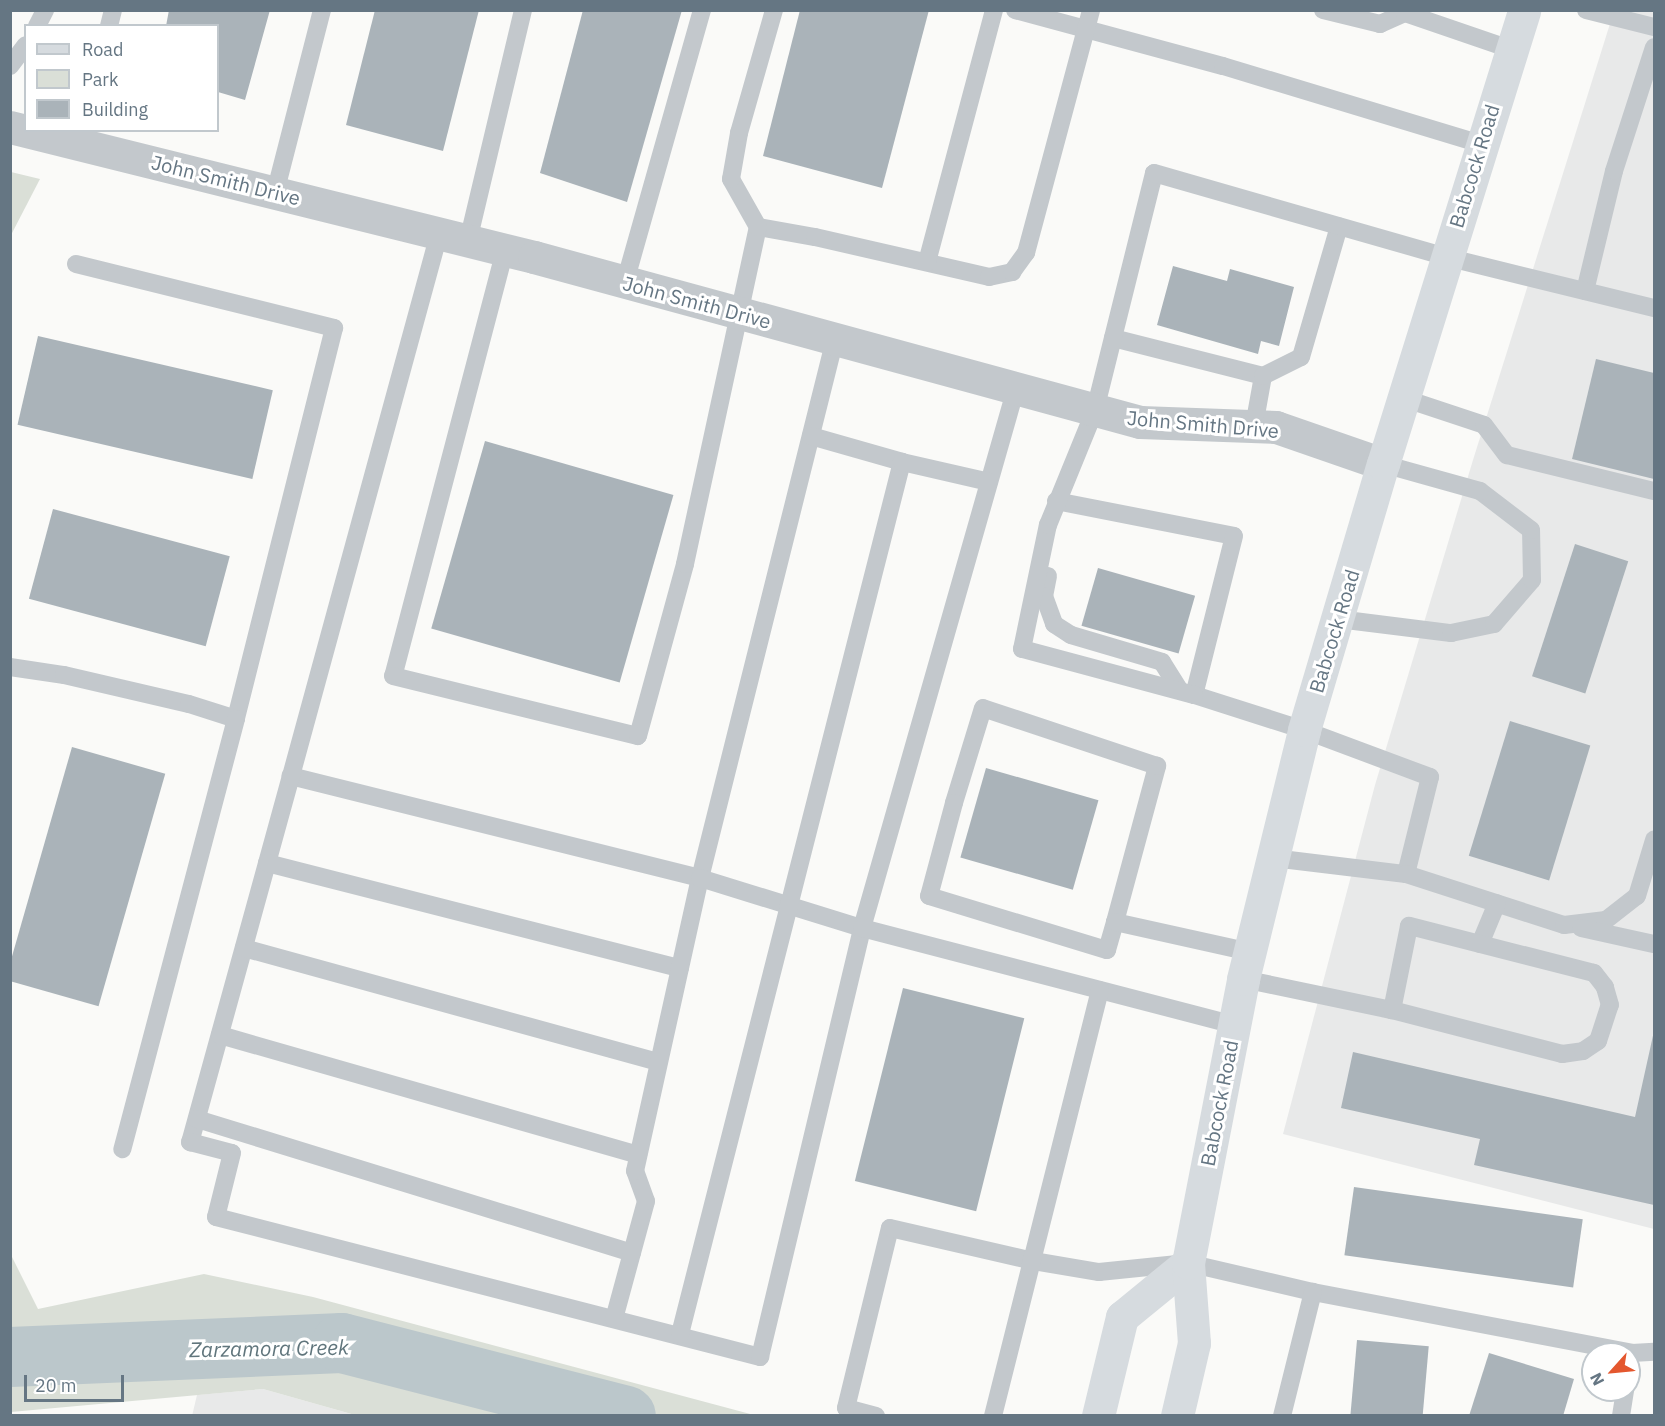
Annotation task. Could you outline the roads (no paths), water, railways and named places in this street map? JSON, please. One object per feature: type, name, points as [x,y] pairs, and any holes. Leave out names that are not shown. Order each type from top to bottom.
[{"type":"main road","name":"Babcock Road","points":[[1177,1416],[1194,1344],[1188,1263],[1246,965],[1304,730],[1446,257],[1524,10]]},
{"type":"main road","points":[[1098,1416],[1122,1317],[1188,1263]]},
{"type":"street","name":"John Smith Drive","points":[[45,132],[80,137],[275,193],[626,282],[1140,422],[1276,427],[1383,464]]},
{"type":"lane","points":[[38,24],[45,10]]},
{"type":"lane","points":[[275,193],[322,10]]},
{"type":"lane","points":[[523,10],[291,776],[190,1142],[232,1153],[216,1217],[680,1334],[760,1357],[862,928],[1016,388]]},
{"type":"lane","points":[[626,282],[702,10]]},
{"type":"lane","points":[[505,250],[393,676],[638,736],[685,564],[758,227],[732,179],[739,134],[774,10]]},
{"type":"lane","points":[[927,262],[993,10]]},
{"type":"lane","points":[[1015,10],[1223,66],[1481,144]]},
{"type":"lane","points":[[758,227],[927,262],[989,278],[1012,272],[1026,253],[1091,10]]},
{"type":"lane","points":[[1323,10],[1380,24],[1402,12],[1510,49]]},
{"type":"lane","points":[[1586,10],[1654,27]]},
{"type":"lane","points":[[1585,291],[1614,171],[1646,99],[1654,46]]},
{"type":"lane","points":[[10,66],[24,48]]},
{"type":"lane","points":[[1406,874],[1430,777],[1304,730],[1187,693],[1022,650],[1048,525],[1095,410],[1154,174],[1446,257],[1654,308]]},
{"type":"lane","points":[[1113,338],[1263,376],[1301,357],[1339,226]]},
{"type":"lane","points":[[76,264],[334,328],[236,719],[122,1149]]},
{"type":"lane","points":[[614,1319],[646,1201],[635,1172],[700,878],[836,339]]},
{"type":"lane","points":[[1254,426],[1263,376]]},
{"type":"lane","points":[[1403,398],[1484,425],[1507,455],[1654,491]]},
{"type":"lane","points":[[811,436],[903,462],[989,482]]},
{"type":"lane","points":[[680,1334],[903,462]]},
{"type":"lane","points":[[1338,619],[1451,633],[1494,624],[1532,580],[1531,530],[1480,491],[1383,464]]},
{"type":"lane","points":[[1056,501],[1234,536],[1187,693]]},
{"type":"lane","points":[[1048,525],[1055,546],[1044,596],[1054,624],[1071,635],[1162,662],[1187,693]]},
{"type":"lane","points":[[10,667],[64,675],[189,704],[236,719]]},
{"type":"lane","points":[[983,708],[1156,766],[1115,922],[1107,950],[929,896],[983,708]]},
{"type":"lane","points":[[291,776],[700,878],[862,928],[1234,1025]]},
{"type":"lane","points":[[1564,924],[1606,920],[1637,896],[1654,840]]},
{"type":"lane","points":[[1273,858],[1406,874],[1564,924],[1654,944]]},
{"type":"lane","points":[[267,863],[680,968]]},
{"type":"lane","points":[[1480,944],[1497,903]]},
{"type":"lane","points":[[1115,922],[1392,1010],[1562,1054],[1583,1051],[1598,1041],[1610,1005],[1605,987],[1594,974],[1409,926],[1392,1010]]},
{"type":"lane","points":[[244,948],[659,1062]]},
{"type":"lane","points":[[993,1416],[1100,990]]},
{"type":"lane","points":[[220,1035],[638,1155]]},
{"type":"lane","points":[[197,1119],[632,1253]]},
{"type":"lane","points":[[876,1416],[846,1408],[890,1228],[1033,1261],[1107,1272],[1188,1263],[1581,1349]]},
{"type":"lane","points":[[1282,1416],[1313,1292]]},
{"type":"waterway","name":"Zarzamora Creek","points":[[10,1357],[342,1343],[626,1416]]}]
